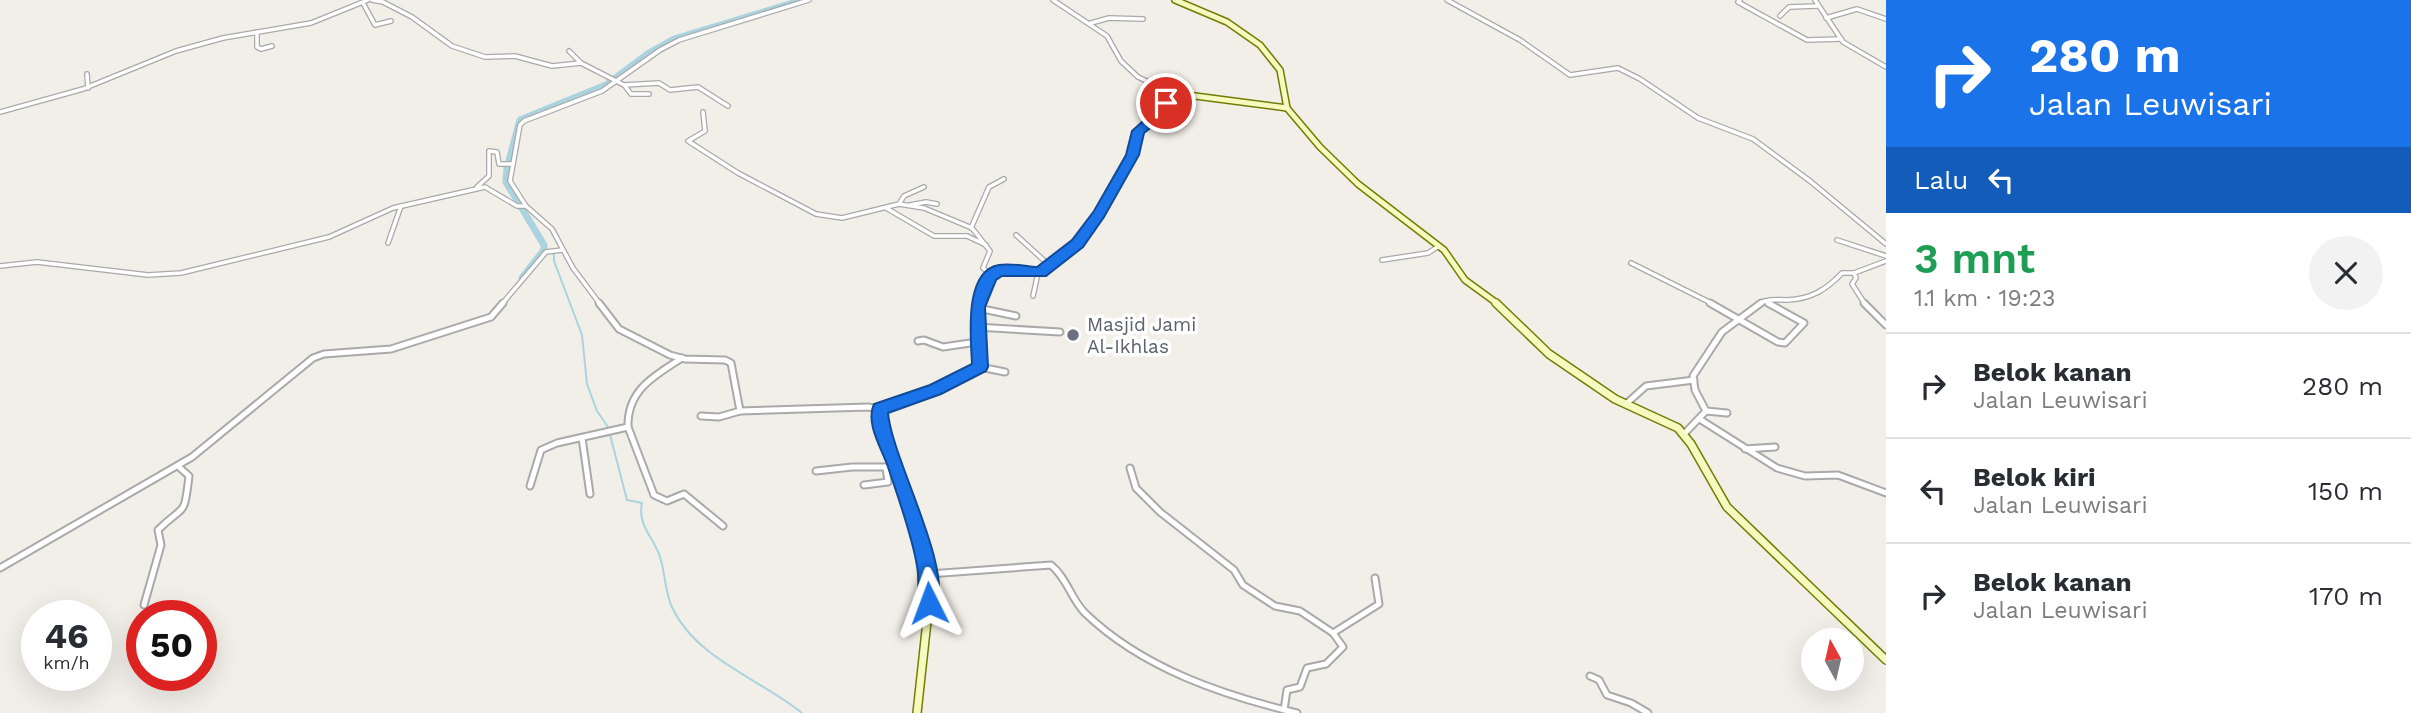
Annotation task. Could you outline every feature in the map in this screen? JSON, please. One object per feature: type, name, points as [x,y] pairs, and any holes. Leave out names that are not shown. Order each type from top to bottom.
[{"type":"main road","points":[[1175,0],[1227,22],[1260,45],[1280,70],[1287,108],[1331,159],[1439,246],[1468,282],[1497,303],[1549,354],[1626,404],[1671,424],[1684,434],[1727,507],[1886,660]]},
{"type":"main road","points":[[917,713],[929,603],[929,574],[880,423],[880,409],[936,390],[980,367],[977,307],[991,275],[1003,270],[1038,273],[1086,234],[1132,155],[1138,131],[1159,114],[1172,93],[1287,108]]},
{"type":"street","points":[[0,112],[88,88],[176,51],[257,32],[311,23],[370,0],[383,2],[412,17],[449,45],[466,52],[488,58],[515,56],[552,66],[581,63]]},
{"type":"street","points":[[523,206],[509,181],[510,164],[520,125],[524,121],[597,93],[670,43],[809,0]]},
{"type":"street","points":[[1053,0],[1091,23],[1112,43],[1121,61],[1132,73],[1172,93]]},
{"type":"street","points":[[1447,0],[1520,40],[1570,75],[1618,68],[1640,79],[1698,118],[1753,139],[1810,181],[1886,244]]},
{"type":"street","points":[[1740,0],[1738,1],[1807,40],[1841,39]]},
{"type":"street","points":[[1815,0],[1850,48],[1886,67]]},
{"type":"street","points":[[363,3],[375,25],[391,21]]},
{"type":"street","points":[[1780,16],[1788,7],[1817,6]]},
{"type":"street","points":[[1826,18],[1857,9],[1886,19]]},
{"type":"street","points":[[1091,23],[1109,19],[1143,19]]},
{"type":"street","points":[[257,32],[257,47],[261,49],[272,46]]},
{"type":"street","points":[[569,51],[581,63],[624,85],[659,83],[670,90],[698,88],[728,106]]},
{"type":"street","points":[[87,74],[88,88]]},
{"type":"street","points":[[624,85],[631,94],[649,94]]},
{"type":"street","points":[[703,112],[705,131],[689,141],[763,186],[816,214],[832,218],[899,204],[924,208],[971,228],[990,253],[983,268],[991,275]]},
{"type":"street","points":[[476,187],[489,176],[488,152],[496,151],[498,163],[510,164]]},
{"type":"street","points":[[971,228],[989,187],[1004,180]]},
{"type":"street","points":[[0,266],[37,262],[148,275],[181,273],[329,237],[401,206],[476,187],[487,188],[523,206],[552,229],[562,250],[587,288],[619,328],[647,345],[682,358],[725,360],[731,363],[740,411]]},
{"type":"street","points":[[899,204],[904,196],[924,187]]},
{"type":"street","points":[[909,205],[926,202],[937,204]]},
{"type":"street","points":[[388,243],[401,206]]},
{"type":"street","points":[[886,208],[934,236],[967,236],[986,245]]},
{"type":"street","points":[[1016,235],[1049,265]]},
{"type":"street","points":[[1837,240],[1886,259]]},
{"type":"street","points":[[1382,260],[1428,253],[1439,246]]},
{"type":"street","points":[[0,568],[178,466],[307,361],[324,354],[391,349],[491,317],[546,252],[562,250]]},
{"type":"street","points":[[1706,411],[1695,390],[1693,376],[1722,332],[1764,301],[1813,296],[1826,290],[1842,273],[1854,273],[1886,259]]},
{"type":"street","points":[[1631,263],[1680,286],[1782,343],[1804,325],[1764,301]]},
{"type":"street","points":[[1033,296],[1038,273]]},
{"type":"street","points":[[1854,273],[1855,279],[1852,283],[1857,296],[1886,325]]},
{"type":"street","points":[[977,307],[1016,316]]},
{"type":"street","points":[[976,327],[1060,332]]},
{"type":"street","points":[[918,341],[924,340],[944,348],[979,342]]},
{"type":"street","points":[[682,358],[650,379],[633,395],[628,405],[628,427],[654,495],[667,501],[684,494],[723,526]]},
{"type":"street","points":[[980,367],[1005,372]]},
{"type":"street","points":[[1626,404],[1646,386],[1694,380]]},
{"type":"street","points":[[701,416],[719,417],[740,411],[868,407],[880,409]]},
{"type":"street","points":[[1706,411],[1727,413]]},
{"type":"street","points":[[1684,434],[1706,411]]},
{"type":"street","points":[[1700,420],[1759,459],[1797,474],[1838,475],[1886,493]]},
{"type":"street","points":[[530,486],[541,450],[628,427]]},
{"type":"street","points":[[582,438],[590,494]]},
{"type":"street","points":[[1744,449],[1775,447]]},
{"type":"street","points":[[145,600],[161,545],[159,530],[167,520],[181,512],[185,503],[188,476],[178,466]]},
{"type":"street","points":[[816,471],[896,466]]},
{"type":"street","points":[[864,485],[888,482],[886,468]]},
{"type":"street","points":[[1130,468],[1136,488],[1160,512],[1234,570],[1243,585],[1273,605],[1300,611],[1333,633],[1343,647],[1326,664],[1307,668],[1300,687],[1287,690],[1284,710]]},
{"type":"street","points":[[929,574],[1051,565],[1084,612],[1119,639],[1200,684],[1270,710],[1297,713]]},
{"type":"street","points":[[1333,633],[1378,606],[1380,601],[1374,578]]},
{"type":"street","points":[[1590,676],[1599,680],[1607,695],[1631,703],[1648,713]]},
{"type":"waterway","points":[[522,278],[544,250],[544,245],[506,182],[507,168],[520,120],[606,85],[649,53],[674,39],[803,0]]},
{"type":"waterway","points":[[551,253],[554,254],[554,261],[582,335],[587,384],[597,411],[608,427],[627,500],[642,503],[642,518],[660,557],[671,605],[682,624],[712,654],[802,713]]},
{"type":"place","name":"Masjid Jami Al-Ikhlas","points":[[1073,335]]},
{"type":"route","points":[[929,603],[927,566],[896,466],[881,429],[880,409],[936,390],[980,367],[982,363],[976,327],[977,307],[986,282],[1000,270],[1041,272],[1077,243],[1100,213],[1132,155],[1138,131],[1159,114],[1166,103]]}]
